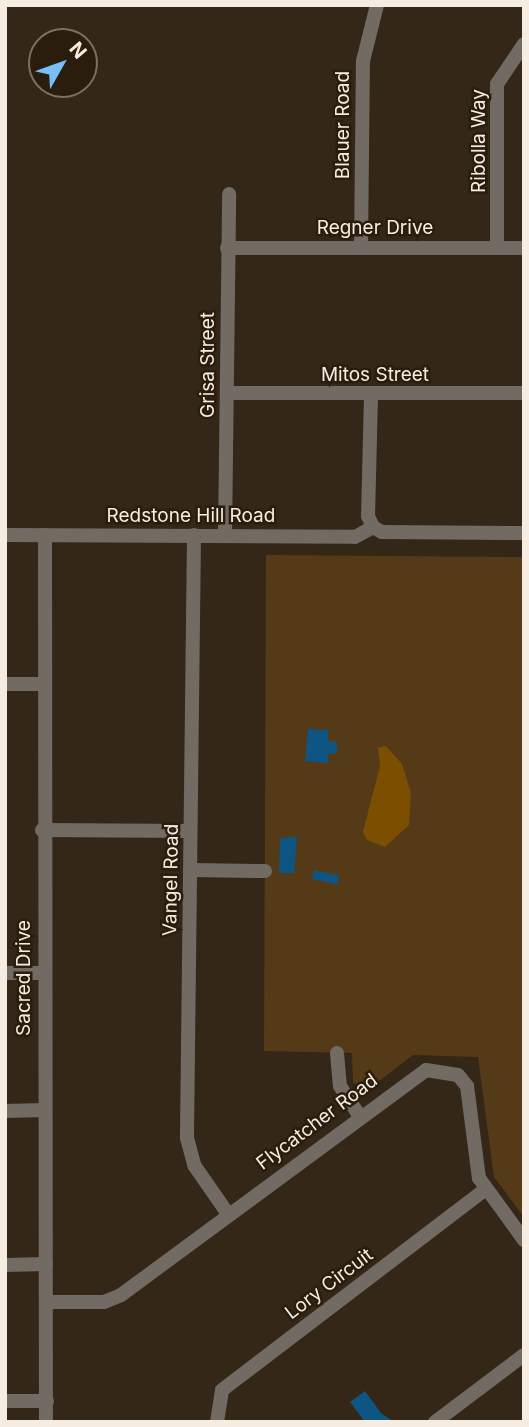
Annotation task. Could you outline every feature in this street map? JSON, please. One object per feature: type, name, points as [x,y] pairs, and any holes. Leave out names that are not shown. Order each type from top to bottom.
[{"type":"street","name":"Blauer Road","points":[[361,247],[363,61],[377,5]]},
{"type":"street","name":"Ribolla Way","points":[[497,247],[496,84],[524,44]]},
{"type":"street","name":"Grisa Street","points":[[225,536],[229,194]]},
{"type":"street","name":"Regner Drive","points":[[227,248],[524,248]]},
{"type":"street","name":"Mitos Street","points":[[227,393],[524,393]]},
{"type":"street","points":[[371,395],[368,516],[373,527],[382,532],[524,533]]},
{"type":"street","name":"Redstone Hill Road","points":[[5,535],[355,537],[373,527]]},
{"type":"street","name":"Sacred Drive","points":[[45,535],[42,830],[47,1422]]},
{"type":"street","name":"Vangel Road","points":[[194,535],[187,1138],[194,1165],[228,1214]]},
{"type":"street","points":[[5,684],[43,684]]},
{"type":"street","points":[[42,830],[191,831]]},
{"type":"street","points":[[190,870],[265,872]]},
{"type":"street","points":[[5,973],[43,973]]},
{"type":"street","points":[[337,1053],[340,1086],[358,1114]]},
{"type":"street","name":"Flycatcher Road","points":[[46,1302],[104,1302],[121,1295],[412,1073],[458,1075],[467,1086],[476,1165],[485,1190],[524,1240]]},
{"type":"street","points":[[5,1111],[45,1110]]},
{"type":"street","name":"Lory Circuit","points":[[217,1422],[222,1390],[485,1190]]},
{"type":"street","points":[[5,1265],[46,1265]]},
{"type":"street","points":[[435,1422],[524,1355]]},
{"type":"street","points":[[5,1401],[47,1401]]},
{"type":"shaded area","points":[[266,555],[524,557],[524,1217],[494,1177],[478,1057],[413,1055],[366,1091],[353,1082],[352,1053],[264,1051]]},
{"type":"shaded area","points":[[386,746],[402,764],[411,793],[409,825],[385,847],[367,840],[363,832],[380,766],[378,748]]},
{"type":"building","points":[[308,729],[328,730],[328,741],[337,742],[337,753],[328,754],[328,763],[305,761]]},
{"type":"building","points":[[297,837],[294,873],[279,873],[280,838]]},
{"type":"building","points":[[314,870],[339,876],[337,885],[312,879]]},
{"type":"building","points":[[365,1391],[381,1413],[394,1422],[365,1422],[350,1402]]}]
